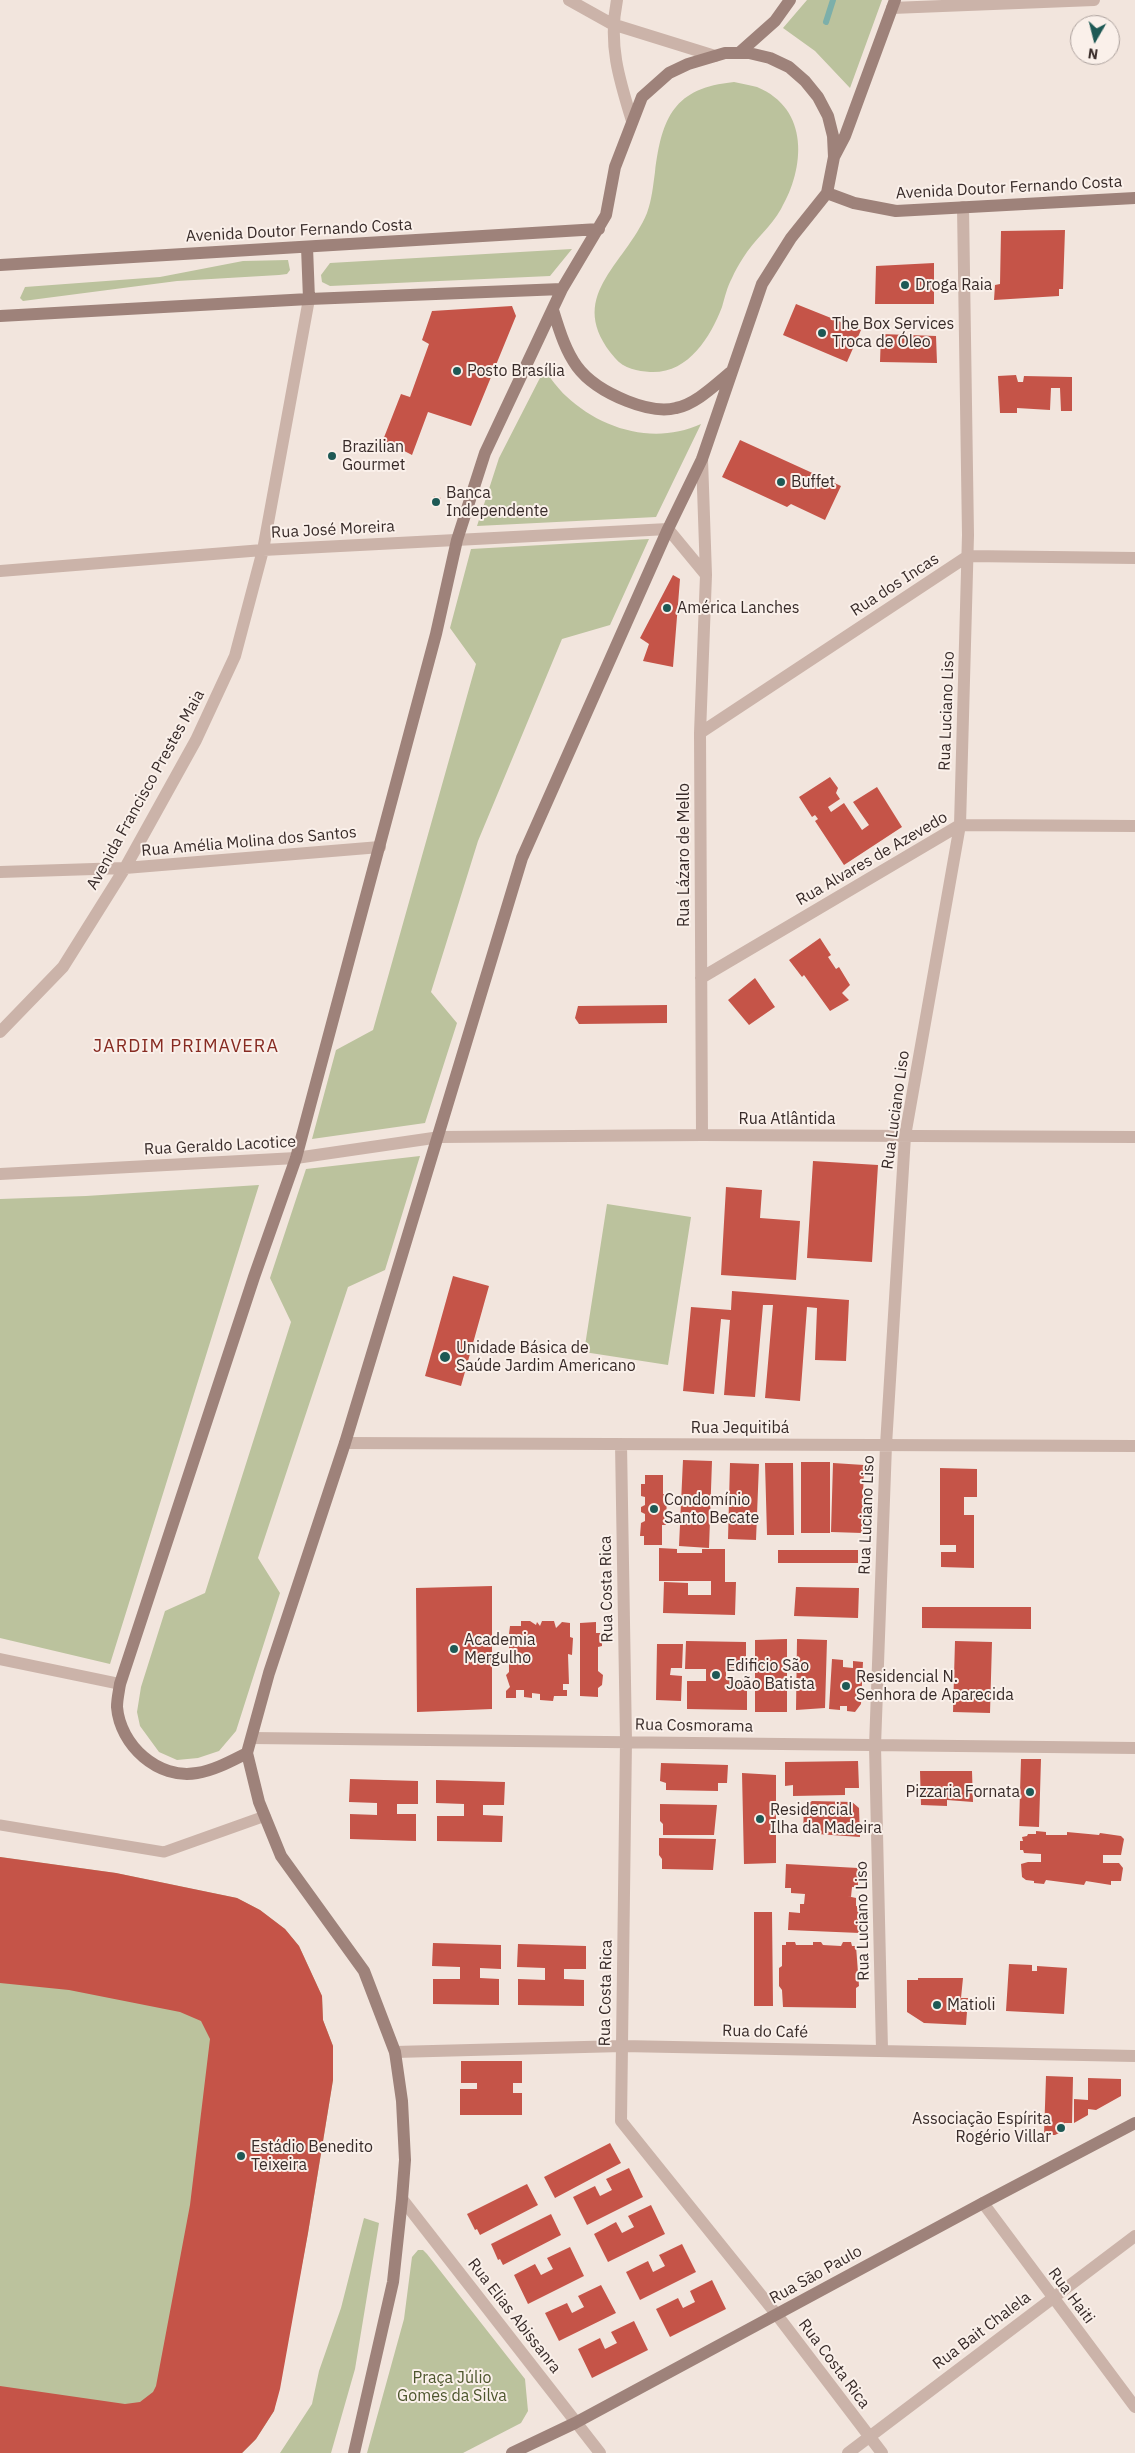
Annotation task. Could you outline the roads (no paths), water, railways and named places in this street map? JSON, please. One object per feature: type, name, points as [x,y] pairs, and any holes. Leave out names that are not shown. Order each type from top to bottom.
[{"type":"main road","points":[[739,53],[775,21],[790,0]]},
{"type":"main road","points":[[834,157],[845,136],[894,4]]},
{"type":"main road","points":[[248,1754],[217,1768],[196,1774],[171,1772],[148,1762],[132,1747],[123,1732],[117,1707],[120,1684],[254,1276],[296,1158],[326,1039],[380,847],[436,634],[457,540],[485,453],[562,289],[606,215],[616,167],[642,97],[658,81],[688,64],[715,56],[739,53],[770,58],[789,68],[805,81],[818,97],[828,116],[833,136],[834,157],[827,193],[790,238],[762,284],[702,459],[668,529],[522,858],[473,1017],[440,1137],[345,1443],[269,1673],[248,1754],[265,1816],[281,1856],[364,1972],[395,2052],[402,2101],[405,2160],[402,2200],[393,2282],[354,2453]]},
{"type":"main road","name":"Avenida Doutor Fernando Costa","points":[[827,193],[854,204],[896,211],[1135,198]]},
{"type":"main road","name":"Avenida Doutor Fernando Costa","points":[[0,266],[599,228]]},
{"type":"main road","points":[[307,247],[309,299]]},
{"type":"main road","points":[[0,316],[309,299],[562,289]]},
{"type":"main road","points":[[553,310],[574,363],[586,379],[601,389],[638,405],[657,409],[676,408],[696,399],[731,372]]},
{"type":"main road","name":"Rua São Paulo","points":[[512,2453],[575,2423],[983,2202],[1135,2124]]},
{"type":"street","points":[[570,0],[612,24],[715,56]]},
{"type":"street","points":[[617,0],[612,24],[618,74],[632,121]]},
{"type":"street","points":[[894,4],[1094,0]]},
{"type":"street","name":"Rua Luciano Liso","points":[[882,2050],[875,1746],[886,1445],[905,1136],[960,825],[968,556],[962,207]]},
{"type":"street","name":"Avenida Francisco Prestes Maia","points":[[0,1032],[63,967],[125,868],[196,740],[235,656],[263,550],[309,299]]},
{"type":"street","name":"Rua Lázaro de Mello","points":[[702,459],[706,575],[700,733],[702,1135]]},
{"type":"street","points":[[668,529],[706,575]]},
{"type":"street","name":"Rua José Moreira","points":[[0,571],[263,550],[668,529]]},
{"type":"street","points":[[968,556],[1135,558]]},
{"type":"street","name":"Rua dos Incas","points":[[700,733],[968,556]]},
{"type":"street","name":"Rua Alvares de Azevedo","points":[[700,978],[960,825],[1135,826]]},
{"type":"street","name":"Rua Amélia Molina dos Santos","points":[[0,872],[125,868],[380,847]]},
{"type":"street","name":"Rua Atlântida","points":[[440,1137],[702,1135],[1135,1137]]},
{"type":"street","name":"Rua Geraldo Lacotice","points":[[0,1174],[296,1158],[440,1137]]},
{"type":"street","name":"Rua Jequitibá","points":[[345,1443],[1135,1446]]},
{"type":"street","name":"Rua Costa Rica","points":[[621,1444],[626,1740],[621,2121],[777,2315],[882,2453]]},
{"type":"street","points":[[0,1659],[120,1684]]},
{"type":"street","name":"Rua Cosmorama","points":[[252,1738],[626,1740],[875,1746],[1135,1748]]},
{"type":"street","name":"Rua do Café","points":[[395,2052],[622,2046],[1135,2056]]},
{"type":"street","name":"Rua Elias Abissanra","points":[[402,2200],[600,2453]]},
{"type":"street","name":"Rua Haiti","points":[[983,2202],[1052,2298],[1135,2407]]},
{"type":"street","name":"Rua Bait Chalela","points":[[848,2453],[1135,2236]]},
{"type":"lane","points":[[0,1825],[164,1852],[265,1816]]},
{"type":"waterway","points":[[826,22],[833,0]]},
{"type":"place","name":"Droga Raia","points":[[905,285]]},
{"type":"place","name":"The Box Services Troca de Óleo","points":[[822,333]]},
{"type":"place","name":"Posto Brasília","points":[[457,371]]},
{"type":"place","name":"Brazilian Gourmet","points":[[332,456]]},
{"type":"place","name":"Buffet","points":[[781,482]]},
{"type":"place","name":"Banca Independente","points":[[436,502]]},
{"type":"place","name":"América Lanches","points":[[667,608]]},
{"type":"place","name":"Unidade Básica de Saúde Jardim Americano","points":[[445,1357]]},
{"type":"place","name":"Condomínio Santo Becate","points":[[654,1509]]},
{"type":"place","name":"Academia Mergulho","points":[[454,1649]]},
{"type":"place","name":"Edificio São João Batista","points":[[716,1675]]},
{"type":"place","name":"Residencial N. Senhora de Aparecida","points":[[846,1686]]},
{"type":"place","name":"Pizzaria Fornata","points":[[1030,1792]]},
{"type":"place","name":"Residencial Ilha da Madeira","points":[[760,1819]]},
{"type":"place","name":"Matioli","points":[[937,2005]]},
{"type":"place","name":"Associação Espírita Rogério Villar","points":[[1061,2128]]},
{"type":"place","name":"Estádio Benedito Teixeira","points":[[241,2156]]},
{"type":"district","name":"JARDIM PRIMAVERA","points":[[186,1047]]},
{"type":"park label","name":"Praça Júlio Gomes da Silva","points":[[452,2387]]}]
